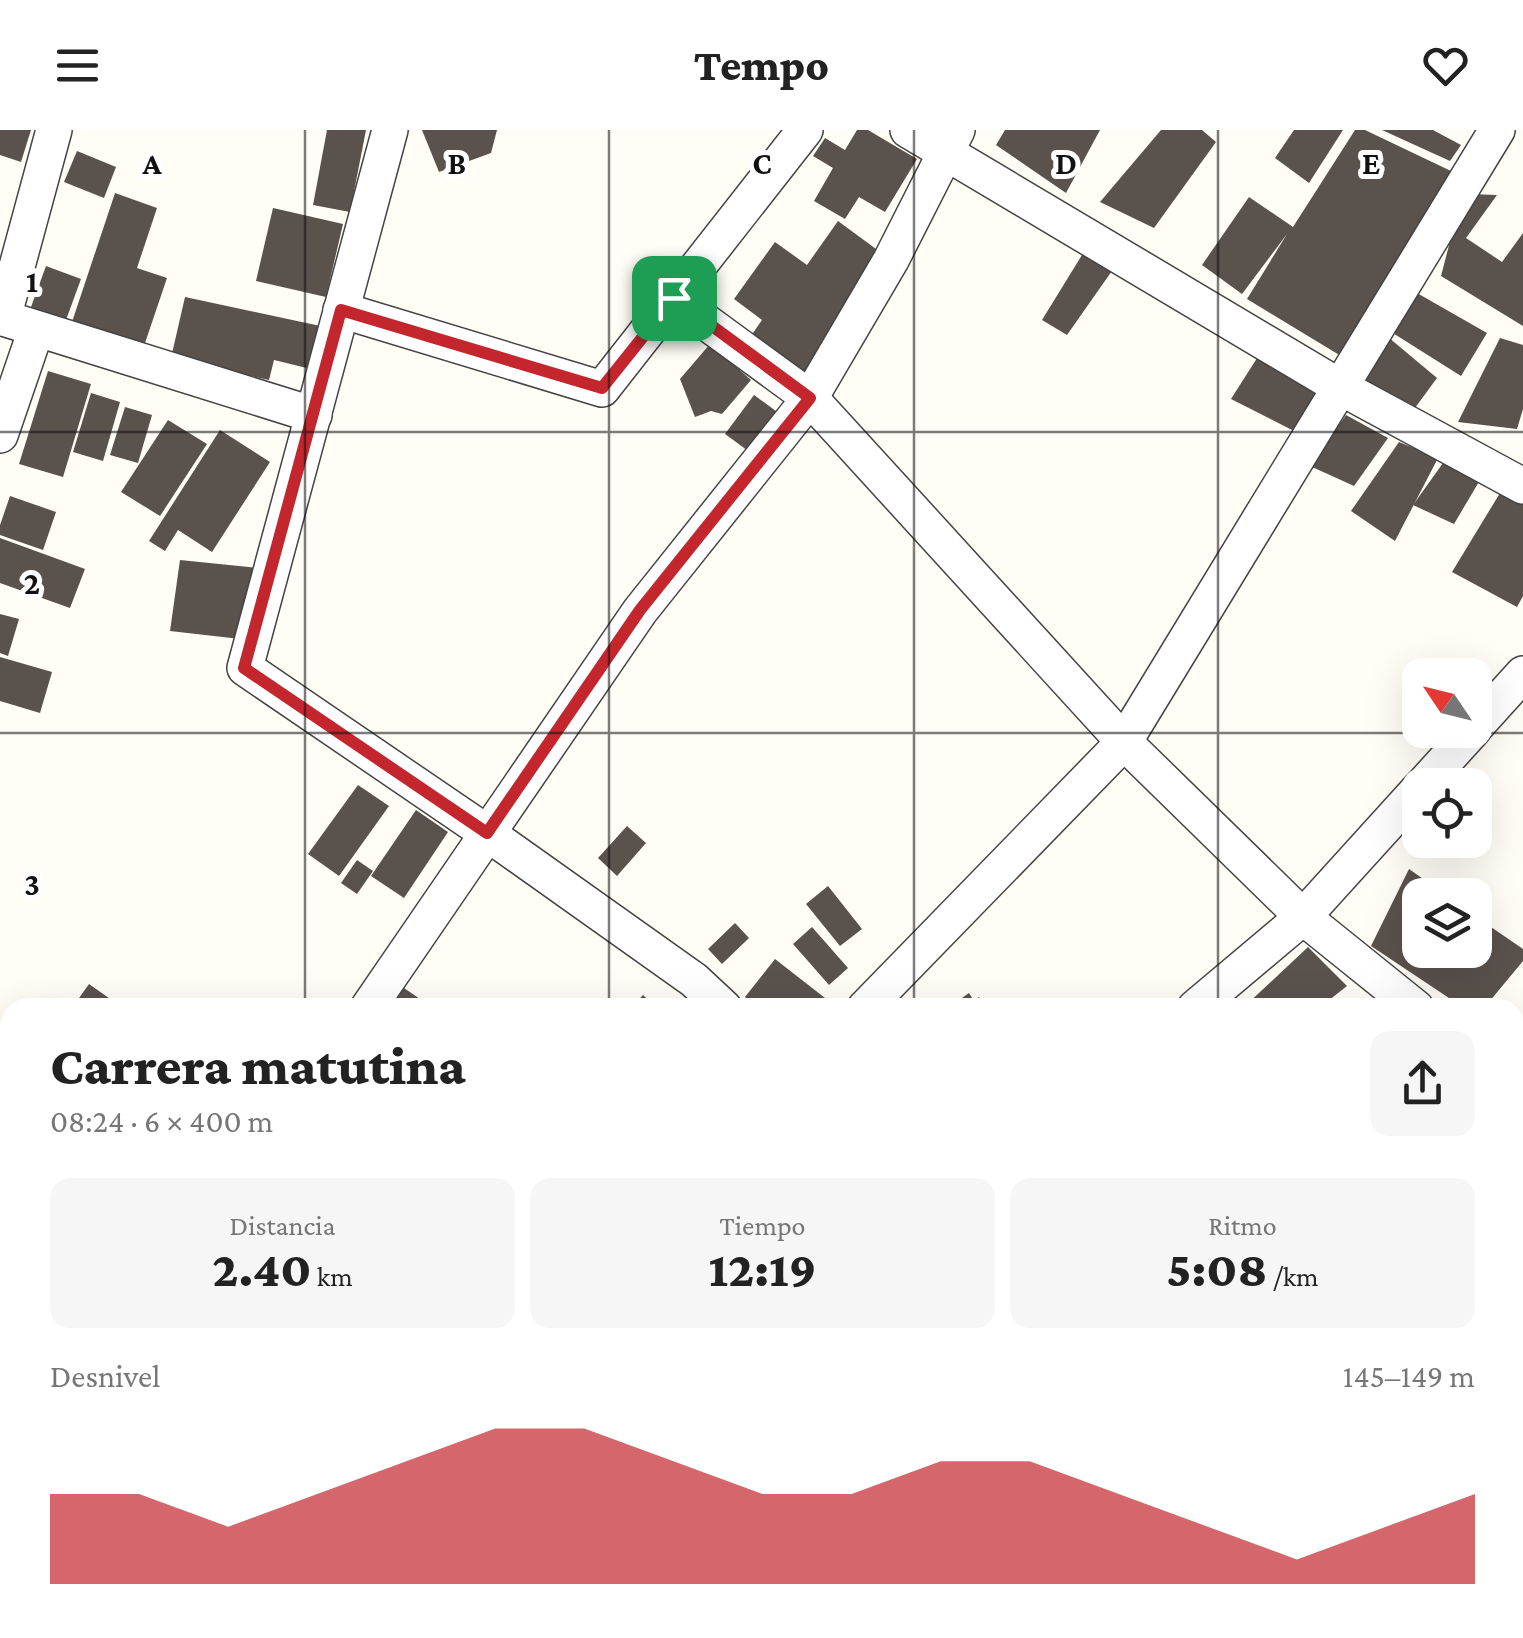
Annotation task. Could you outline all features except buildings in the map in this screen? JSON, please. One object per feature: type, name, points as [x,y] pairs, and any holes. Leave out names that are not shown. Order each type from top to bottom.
[{"type":"street","points":[[54,130],[1,318],[314,415]]},
{"type":"street","points":[[390,130],[244,668],[487,833],[694,980],[713,998]]},
{"type":"street","points":[[341,310],[602,388],[805,130]]},
{"type":"street","points":[[908,130],[950,142],[1340,388],[1523,486]]},
{"type":"street","points":[[875,998],[1124,742],[1497,130]]},
{"type":"street","points":[[375,998],[640,610],[810,398],[891,260],[950,142]]},
{"type":"street","points":[[674,298],[810,398],[1124,742],[1303,916],[1404,998]]},
{"type":"street","points":[[0,434],[36,330]]},
{"type":"street","points":[[1492,709],[1523,674]]},
{"type":"street","points":[[1438,768],[1456,748]]},
{"type":"street","points":[[1207,998],[1303,916],[1402,807]]},
{"type":"route","points":[[674,298],[810,398],[640,610],[487,833],[244,668],[341,310],[602,388],[674,298]]}]
